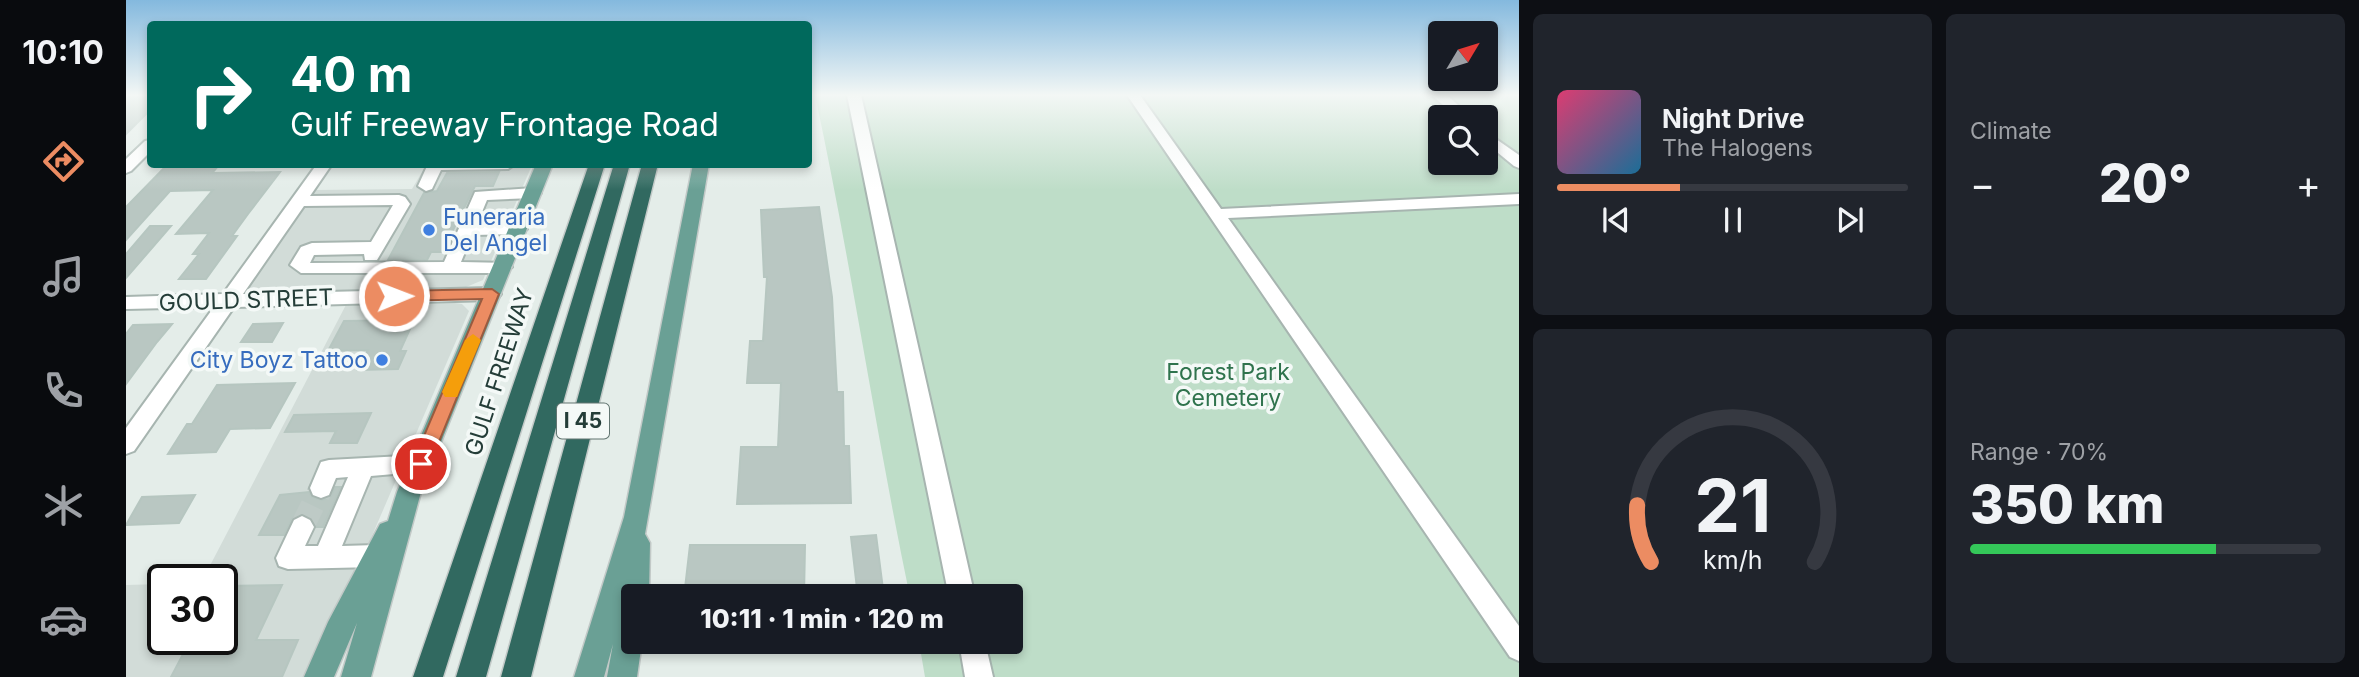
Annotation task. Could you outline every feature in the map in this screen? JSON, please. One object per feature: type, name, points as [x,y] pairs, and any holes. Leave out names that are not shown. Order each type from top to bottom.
[{"type":"highway","points":[[471,677],[621,168]]},
{"type":"highway","name":"I 45","points":[[516,677],[649,168]]},
{"type":"highway","name":"GULF FREEWAY","points":[[428,677],[592,169]]},
{"type":"main road","points":[[319,677],[338,632],[409,492],[543,168]]},
{"type":"main road","points":[[589,677],[638,517],[700,168]]},
{"type":"main road","points":[[356,677],[409,492]]},
{"type":"main road","points":[[635,584],[638,517]]},
{"type":"main road","points":[[622,677],[626,654]]},
{"type":"street","points":[[861,127],[959,584]]},
{"type":"street","points":[[1155,127],[1519,648]]},
{"type":"street","points":[[1498,146],[1519,163]]},
{"type":"street","points":[[126,168],[147,147]]},
{"type":"street","points":[[126,445],[322,168]]},
{"type":"street","points":[[426,186],[434,168]]},
{"type":"street","points":[[450,268],[481,195],[533,193]]},
{"type":"street","points":[[1215,214],[1519,199]]},
{"type":"street","points":[[298,201],[399,200],[402,204],[376,248],[330,297]]},
{"type":"street","points":[[376,248],[312,249],[307,251],[299,265],[307,269],[503,267]]},
{"type":"street","name":"GOULD STREET","points":[[126,303],[492,294]]},
{"type":"street","points":[[321,488],[329,469],[421,464]]},
{"type":"street","points":[[325,557],[363,468]]},
{"type":"street","points":[[302,527],[288,558],[376,556]]},
{"type":"street","points":[[974,654],[979,677]]},
{"type":"lane","points":[[466,230],[519,229]]},
{"type":"shaded area","points":[[424,168],[531,168],[483,280],[459,290],[248,296],[243,291],[314,190],[412,189]]},
{"type":"shaded area","points":[[434,300],[462,304],[469,311],[311,677],[126,677],[126,585],[147,584],[147,655],[238,655],[238,564],[211,564],[348,301]]},
{"type":"green space","name":"Forest Park Cemetery","points":[[822,127],[1428,127],[1428,175],[1498,175],[1498,127],[1519,127],[1519,677],[925,677],[921,654],[1023,654],[1023,584],[907,584]]},
{"type":"building","points":[[164,168],[216,168],[212,173],[280,172],[232,236],[237,236],[206,279],[179,279],[199,254],[193,254],[209,233],[176,234],[213,190],[170,191],[126,240],[126,207]]},
{"type":"building","name":"Funeraria Del Angel","points":[[499,172],[493,186],[475,186],[442,252],[431,252],[427,260],[388,260],[424,193],[437,191],[447,173]]},
{"type":"building","points":[[819,207],[832,297],[837,392],[843,392],[844,446],[849,446],[851,503],[737,504],[741,447],[778,447],[781,383],[747,383],[750,341],[763,341],[767,277],[764,277],[761,210]]},
{"type":"building","points":[[150,226],[171,226],[126,278],[126,254]]},
{"type":"building","points":[[414,320],[400,351],[406,351],[398,369],[358,370],[368,350],[328,351],[344,321]]},
{"type":"building","points":[[283,323],[272,342],[241,342],[253,324]]},
{"type":"building","points":[[172,324],[126,384],[126,334],[133,325]]},
{"type":"building","points":[[295,383],[270,428],[230,429],[216,452],[168,454],[187,424],[192,424],[217,385]]},
{"type":"building","points":[[371,413],[357,443],[330,443],[336,431],[285,432],[294,415]]},
{"type":"building","points":[[335,487],[341,487],[323,527],[316,527],[311,518],[301,514],[292,519],[284,535],[259,535],[280,495],[309,492],[312,497],[322,500],[331,496]]},
{"type":"building","points":[[195,495],[179,523],[126,525],[142,497]]},
{"type":"building","points":[[876,535],[882,584],[856,584],[851,537]]},
{"type":"building","points":[[690,545],[805,545],[804,584],[686,584]]},
{"type":"building","points":[[282,585],[256,640],[298,640],[282,677],[171,677],[183,655],[238,655],[238,586]]},
{"type":"tunnel","points":[[302,527],[321,488]]},
{"type":"slow traffic","points":[[451,392],[473,340]]},
{"type":"place","name":"Funeraria Del Angel","points":[[429,230]]},
{"type":"place","name":"City Boyz Tattoo","points":[[382,360]]},
{"type":"route","points":[[394,296],[492,294],[421,464]]}]
